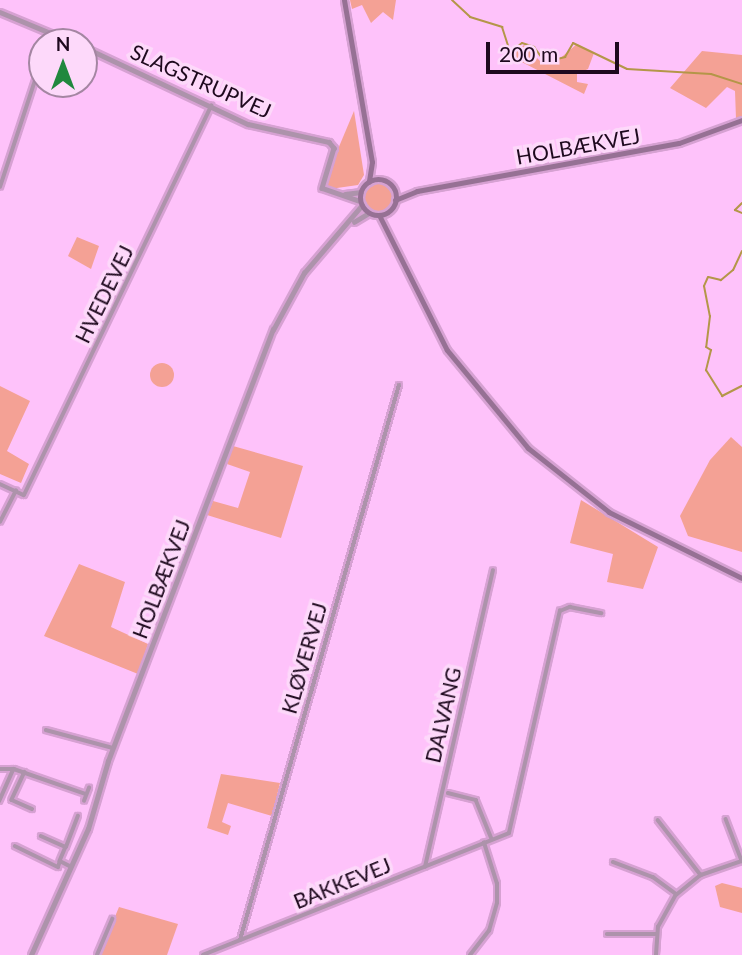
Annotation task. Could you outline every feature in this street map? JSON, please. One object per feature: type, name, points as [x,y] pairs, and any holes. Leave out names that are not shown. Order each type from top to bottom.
[{"type":"main road","points":[[344,0],[372,162],[379,180],[394,190],[395,200],[388,212],[392,237]]},
{"type":"main road","name":"HOLBÆKVEJ","points":[[395,200],[417,191],[660,147],[742,120]]},
{"type":"main road","points":[[372,162],[369,182],[361,192],[361,203],[369,213],[379,215],[388,212]]},
{"type":"main road","points":[[369,182],[379,180]]},
{"type":"main road","name":"HOLBÆKVEJ","points":[[394,190],[417,191]]},
{"type":"main road","points":[[379,215],[447,350],[528,448],[609,512],[742,578]]},
{"type":"street","points":[[0,12],[38,28]]},
{"type":"street","name":"SLAGSTRUPVEJ","points":[[98,54],[258,127],[331,144],[321,183],[331,194]]},
{"type":"street","points":[[0,187],[29,98]]},
{"type":"street","name":"HVEDEVEJ","points":[[16,491],[24,495],[211,106]]},
{"type":"street","points":[[331,194],[361,192]]},
{"type":"street","points":[[331,194],[361,203]]},
{"type":"street","name":"HOLBÆKVEJ","points":[[31,955],[72,867],[113,748],[283,307],[304,273],[345,228],[361,203]]},
{"type":"street","name":"HOLBÆKVEJ","points":[[345,228],[369,213]]},
{"type":"street","name":"KLØVERVEJ","points":[[240,940],[399,385]]},
{"type":"street","points":[[0,484],[16,491],[0,522]]},
{"type":"street","name":"DALVANG","points":[[425,867],[493,571]]},
{"type":"street","name":"BAKKEVEJ","points":[[203,955],[484,843],[515,824],[560,611],[570,607],[601,613]]},
{"type":"street","points":[[46,730],[113,748]]},
{"type":"street","points":[[0,769],[25,772],[86,794]]},
{"type":"street","points":[[0,801],[14,769]]},
{"type":"street","points":[[25,772],[12,800],[32,809]]},
{"type":"street","points":[[84,800],[89,788]]},
{"type":"street","points":[[447,793],[476,800],[492,839]]},
{"type":"street","points":[[15,846],[58,867],[78,816]]},
{"type":"street","points":[[656,955],[657,934],[676,895],[701,876],[742,861],[726,819]]},
{"type":"street","points":[[658,820],[701,876]]},
{"type":"street","points":[[41,836],[66,847]]},
{"type":"street","points":[[470,955],[489,932],[497,902],[484,843]]},
{"type":"street","points":[[60,861],[72,867]]},
{"type":"street","points":[[613,862],[653,877],[676,895]]},
{"type":"street","points":[[97,955],[112,919]]},
{"type":"street","points":[[607,934],[657,934]]},
{"type":"shaded area","points":[[350,0],[396,0],[393,20],[383,12],[371,23],[362,5],[352,9]]},
{"type":"shaded area","points":[[577,44],[594,53],[588,69],[577,74],[577,82],[588,84],[584,94],[510,56],[524,45],[542,63],[557,61]]},
{"type":"shaded area","points":[[702,51],[742,55],[742,116],[736,119],[735,91],[727,87],[706,108],[670,88]]},
{"type":"shaded area","points":[[354,111],[364,175],[358,185],[330,189],[325,180]]},
{"type":"shaded area","points":[[378,182],[384,183],[392,191],[392,203],[384,211],[378,212],[372,211],[364,203],[363,197],[364,191],[372,183]]},
{"type":"shaded area","points":[[77,237],[99,246],[91,269],[68,256]]},
{"type":"shaded area","points":[[162,363],[171,366],[174,375],[171,384],[162,387],[153,384],[150,375],[153,366]]},
{"type":"shaded area","points":[[0,386],[30,401],[7,451],[29,464],[21,483],[0,474]]},
{"type":"shaded area","points":[[731,437],[742,447],[742,552],[688,536],[680,516],[710,460]]},
{"type":"shaded area","points":[[233,446],[303,466],[281,538],[207,515],[213,501],[238,508],[250,472],[227,464]]},
{"type":"shaded area","points":[[581,500],[658,547],[643,589],[607,582],[613,554],[570,543]]},
{"type":"shaded area","points":[[79,564],[125,582],[111,627],[148,644],[138,674],[44,636]]},
{"type":"shaded area","points":[[221,774],[280,783],[272,816],[228,803],[222,822],[231,826],[228,835],[207,828]]},
{"type":"shaded area","points":[[722,883],[742,888],[742,913],[720,907],[715,886]]},
{"type":"shaded area","points":[[119,907],[178,924],[167,955],[99,955]]},
{"type":"waterway","points":[[452,0],[470,17],[502,27],[510,52],[522,43],[534,47],[545,62],[565,57],[573,43],[627,69],[711,74],[742,84]]},
{"type":"waterway","points":[[742,203],[735,210],[742,213]]},
{"type":"waterway","points":[[742,251],[733,270],[721,280],[708,277],[704,286],[710,316],[706,347],[711,350],[706,370],[722,396],[742,386]]}]
